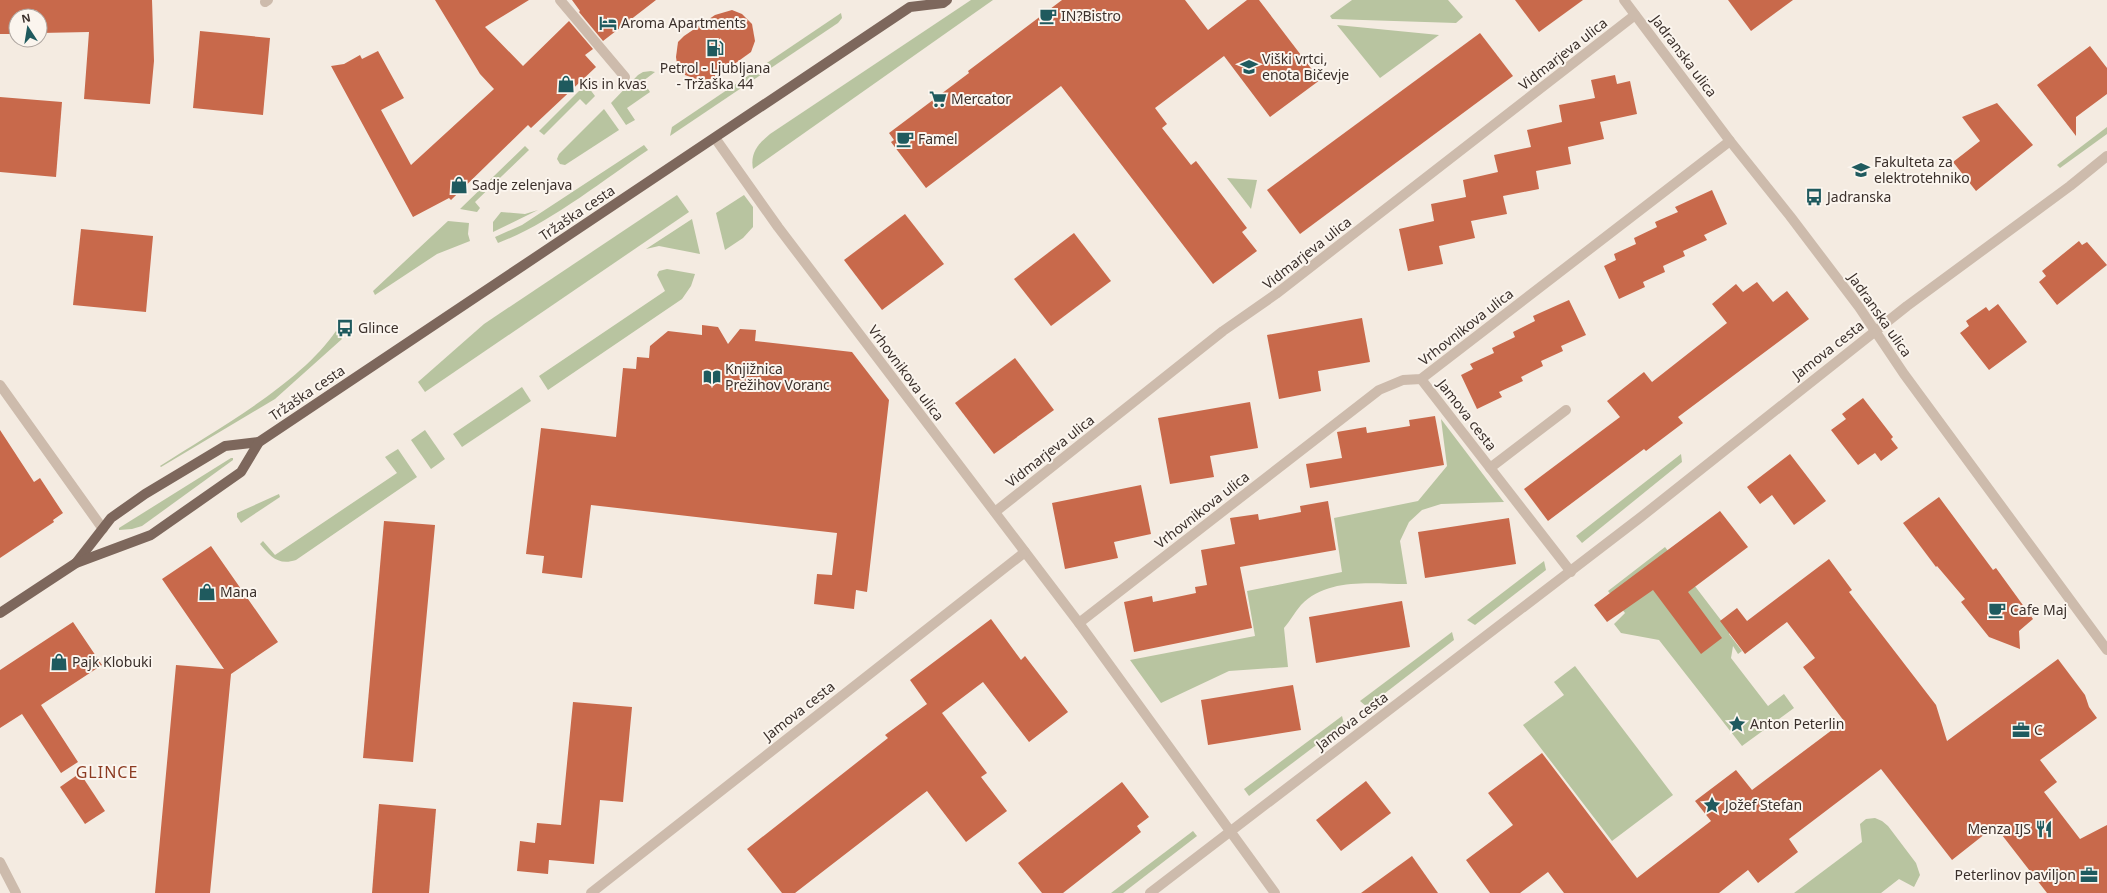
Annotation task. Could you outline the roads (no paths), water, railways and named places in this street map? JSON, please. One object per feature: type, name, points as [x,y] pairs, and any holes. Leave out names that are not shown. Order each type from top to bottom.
[{"type":"main road","name":"Tržaška cesta","points":[[76,563],[111,518],[145,494],[225,446],[258,442],[715,138],[912,3],[943,3],[947,0]]},
{"type":"main road","name":"Tržaška cesta","points":[[0,613],[76,563],[151,535],[241,472],[258,442]]},
{"type":"street","points":[[560,0],[625,77]]},
{"type":"street","name":"Jadranska ulica","points":[[1624,0],[1730,141],[1790,216],[2107,650]]},
{"type":"street","name":"Vidmarjeva ulica","points":[[995,512],[1223,331],[1276,294],[1635,15]]},
{"type":"street","name":"Vrhovnikova ulica","points":[[715,138],[778,227],[1079,623],[1229,832],[1275,893]]},
{"type":"street","name":"Vrhovnikova ulica","points":[[1079,623],[1379,390],[1403,380],[1422,379],[1730,141]]},
{"type":"street","name":"Jamova cesta","points":[[1150,893],[1571,572],[1874,331],[2070,186],[2107,156]]},
{"type":"street","name":"Jamova cesta","points":[[1422,379],[1571,572]]},
{"type":"street","points":[[0,385],[102,529]]},
{"type":"street","name":"Jamova cesta","points":[[1490,468],[1566,410]]},
{"type":"street","name":"Jamova cesta","points":[[591,893],[1025,552]]},
{"type":"street","points":[[0,862],[16,893]]},
{"type":"place","name":"IN?Bistro","points":[[1048,16]]},
{"type":"place","name":"Aroma Apartments","points":[[608,23]]},
{"type":"place","name":"Petrol - Ljubljana - Tržaška 44","points":[[715,48]]},
{"type":"place","name":"Viški vrtci, enota Bičevje","points":[[1249,67]]},
{"type":"place","name":"Kis in kvas","points":[[566,84]]},
{"type":"place","name":"Mercator","points":[[938,99]]},
{"type":"place","name":"Famel","points":[[905,139]]},
{"type":"place","name":"Fakulteta za elektrotehniko","points":[[1861,170]]},
{"type":"place","name":"Sadje zelenjava","points":[[459,185]]},
{"type":"place","name":"Jadranska","points":[[1814,197]]},
{"type":"place","name":"Glince","points":[[345,328]]},
{"type":"place","name":"Knjižnica Prežihov Voranc","points":[[712,377]]},
{"type":"place","name":"Mana","points":[[207,592]]},
{"type":"place","name":"Cafe Maj","points":[[1997,610]]},
{"type":"place","name":"Pajk Klobuki","points":[[59,662]]},
{"type":"place","name":"Anton Peterlin","points":[[1737,724]]},
{"type":"place","name":"C","points":[[2021,730]]},
{"type":"place","name":"Jožef Stefan","points":[[1712,805]]},
{"type":"place","name":"Menza IJS","points":[[2044,829]]},
{"type":"place","name":"Peterlinov paviljon","points":[[2089,875]]},
{"type":"district","name":"GLINCE","points":[[107,772]]}]
